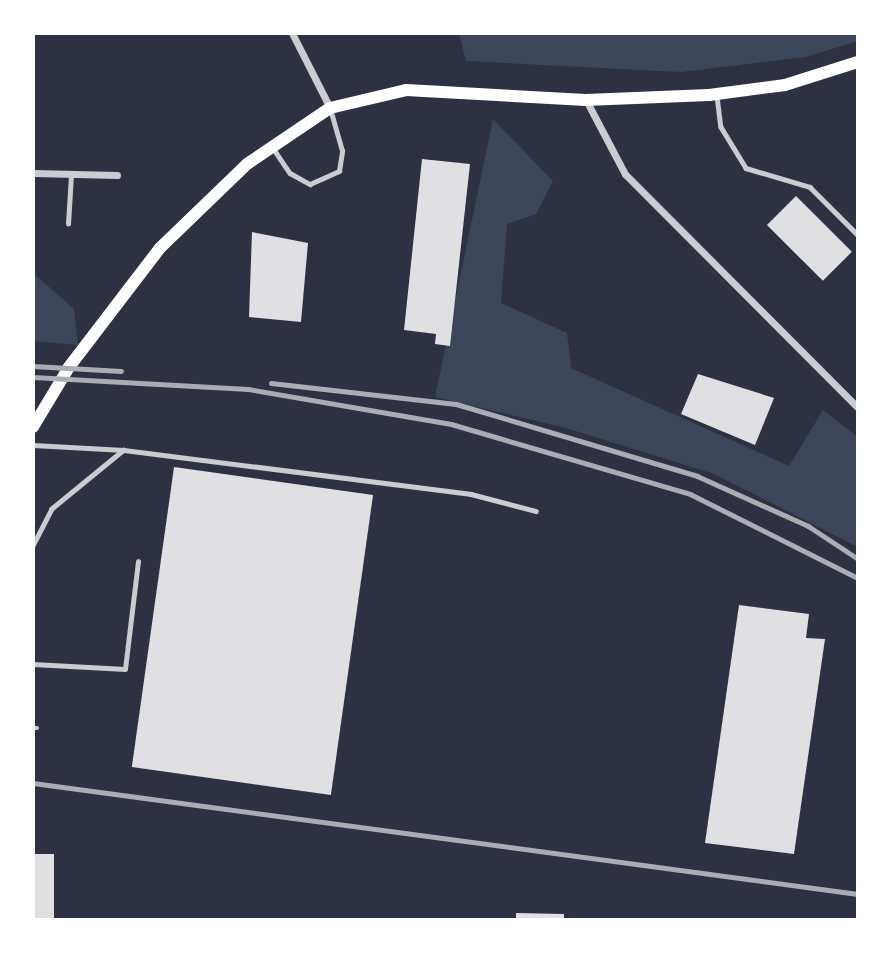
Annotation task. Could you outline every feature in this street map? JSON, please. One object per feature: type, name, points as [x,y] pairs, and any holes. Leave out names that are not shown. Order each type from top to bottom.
[{"type":"main road","points":[[33,427],[134,276],[271,145],[330,108],[406,90],[586,100],[716,95],[785,85],[858,62]]},
{"type":"street","points":[[292,33],[330,108]]},
{"type":"street","points":[[586,100],[625,174],[858,408]]},
{"type":"street","points":[[33,173],[117,175]]},
{"type":"lane","points":[[716,95],[721,127],[746,168],[810,187],[858,235]]},
{"type":"lane","points":[[271,145],[290,173],[310,184],[339,171],[342,150],[330,108]]},
{"type":"lane","points":[[68,224],[71,174]]},
{"type":"lane","points":[[33,445],[124,450],[471,494],[536,512]]},
{"type":"lane","points":[[33,546],[52,509],[124,450]]},
{"type":"lane","points":[[33,664],[125,669],[138,562]]},
{"type":"shaded area","points":[[459,33],[858,33],[858,41],[806,57],[681,72],[466,61]]},
{"type":"shaded area","points":[[493,119],[553,181],[536,214],[507,224],[501,303],[567,333],[571,368],[789,466],[823,410],[858,437],[858,547],[714,474],[566,428],[435,397]]},
{"type":"shaded area","points":[[33,273],[74,309],[78,345],[33,341]]},
{"type":"building","points":[[422,159],[470,164],[450,346],[435,344],[436,334],[404,330]]},
{"type":"building","points":[[796,196],[852,252],[823,281],[767,225]]},
{"type":"building","points":[[252,232],[308,243],[301,322],[249,317]]},
{"type":"building","points":[[698,374],[774,398],[755,445],[681,414]]},
{"type":"building","points":[[174,467],[373,495],[331,795],[132,767]]},
{"type":"building","points":[[739,605],[809,614],[806,638],[825,639],[794,854],[705,843]]},
{"type":"building","points":[[33,854],[54,854],[54,919],[33,919]]},
{"type":"building","points":[[516,913],[564,914],[564,920],[516,920]]},
{"type":"railway","points":[[33,366],[121,371]]},
{"type":"railway","points":[[33,377],[248,389],[451,424],[690,494],[858,578]]},
{"type":"railway","points":[[271,383],[456,404],[697,476],[808,526],[858,559]]},
{"type":"railway","points":[[33,783],[858,894]]}]
